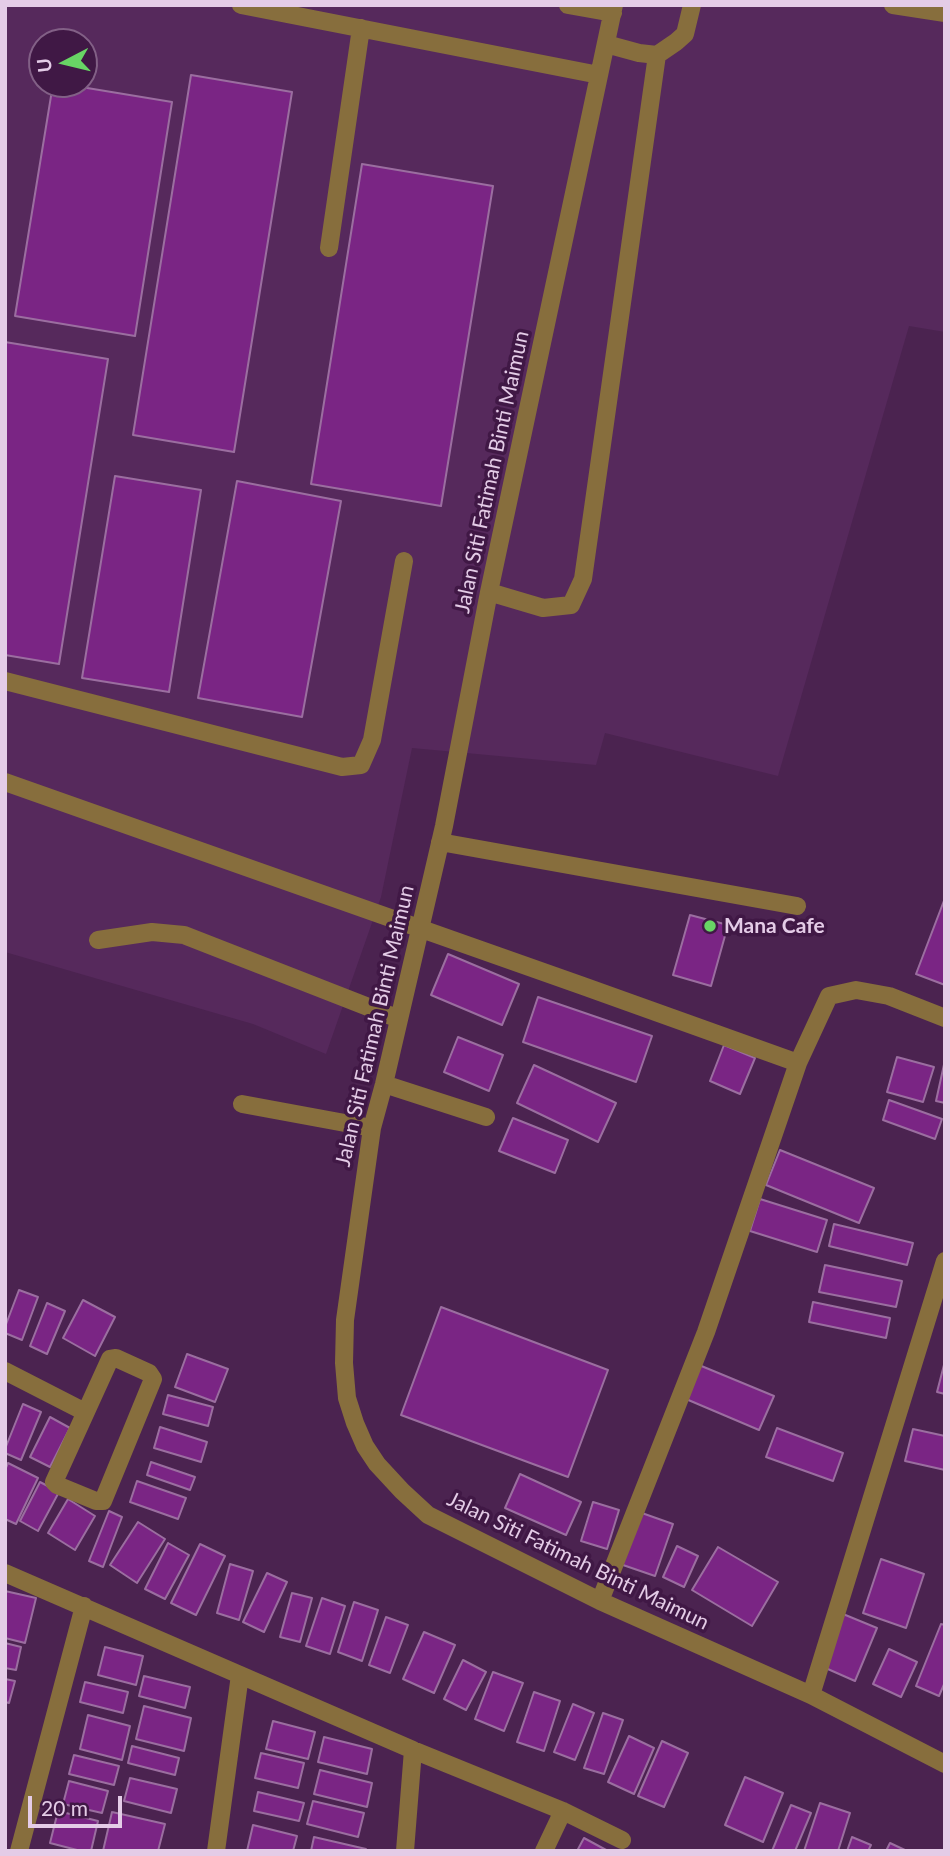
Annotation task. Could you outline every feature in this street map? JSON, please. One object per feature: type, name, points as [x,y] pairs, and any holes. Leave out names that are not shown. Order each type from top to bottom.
[{"type":"street","points":[[241,5],[599,75]]},
{"type":"street","points":[[568,5],[614,9]]},
{"type":"street","points":[[606,44],[657,55],[685,34],[692,5]]},
{"type":"street","points":[[893,5],[945,13]]},
{"type":"street","name":"Jalan Siti Fatimah Binti Maimun","points":[[614,9],[489,592],[440,842],[372,1128],[345,1320],[347,1398],[355,1423],[377,1464],[428,1515],[600,1601],[811,1695],[945,1764]]},
{"type":"street","points":[[329,248],[361,28]]},
{"type":"street","points":[[489,592],[543,608],[570,605],[583,579],[657,55]]},
{"type":"street","points":[[5,681],[342,767],[361,765],[372,740],[404,561]]},
{"type":"street","points":[[5,782],[798,1063]]},
{"type":"street","points":[[440,842],[797,906]]},
{"type":"street","points":[[99,940],[152,932],[184,935],[398,1019]]},
{"type":"street","points":[[600,1601],[706,1332],[798,1063],[829,996],[856,990],[889,996],[945,1018]]},
{"type":"street","points":[[384,1084],[486,1117]]},
{"type":"street","points":[[242,1104],[372,1128]]},
{"type":"street","points":[[811,1695],[945,1261]]},
{"type":"street","points":[[116,1358],[149,1373],[153,1379],[103,1501],[96,1501],[57,1486],[54,1482],[85,1412],[110,1359],[116,1358]]},
{"type":"street","points":[[5,1371],[85,1412]]},
{"type":"street","points":[[5,1573],[413,1750],[563,1811],[622,1840]]},
{"type":"street","points":[[19,1851],[84,1606]]},
{"type":"street","points":[[216,1851],[240,1675]]},
{"type":"street","points":[[405,1851],[413,1750]]},
{"type":"street","points":[[544,1851],[563,1811]]},
{"type":"shaded area","points":[[5,5],[945,5],[945,332],[909,326],[778,776],[605,733],[596,765],[412,748],[381,897],[326,1054],[253,1024],[5,952]]},
{"type":"building","points":[[191,75],[292,92],[234,452],[133,435]]},
{"type":"building","points":[[98,90],[172,102],[135,336],[15,316],[51,98],[98,98]]},
{"type":"building","points":[[362,164],[493,186],[441,506],[311,484]]},
{"type":"building","points":[[5,342],[108,359],[59,664],[5,655]]},
{"type":"building","points":[[115,476],[201,490],[169,692],[82,678]]},
{"type":"building","points":[[237,481],[341,501],[302,717],[198,698]]},
{"type":"building","points":[[945,898],[945,985],[916,974]]},
{"type":"building","points":[[690,915],[728,925],[711,986],[673,975]]},
{"type":"building","points":[[448,954],[519,984],[502,1025],[431,995]]},
{"type":"building","points":[[538,997],[652,1036],[636,1082],[523,1042]]},
{"type":"building","points":[[458,1037],[503,1055],[489,1091],[444,1072]]},
{"type":"building","points":[[724,1045],[755,1058],[740,1094],[710,1081]]},
{"type":"building","points":[[897,1057],[934,1067],[923,1102],[887,1092]]},
{"type":"building","points":[[945,1060],[945,1103],[936,1101]]},
{"type":"building","points":[[534,1065],[616,1103],[598,1142],[517,1103]]},
{"type":"building","points":[[889,1100],[942,1119],[935,1139],[883,1120]]},
{"type":"building","points":[[513,1118],[568,1140],[555,1173],[499,1151]]},
{"type":"building","points":[[780,1150],[874,1188],[859,1223],[766,1185]]},
{"type":"building","points":[[760,1199],[827,1220],[817,1252],[750,1231]]},
{"type":"building","points":[[834,1224],[913,1243],[907,1265],[829,1246]]},
{"type":"building","points":[[825,1265],[902,1281],[896,1307],[819,1292]]},
{"type":"building","points":[[19,1290],[38,1297],[22,1340],[5,1333]]},
{"type":"building","points":[[83,1300],[115,1317],[95,1356],[63,1338]]},
{"type":"building","points":[[813,1302],[890,1318],[886,1338],[809,1322]]},
{"type":"building","points":[[47,1303],[65,1311],[47,1354],[30,1346]]},
{"type":"building","points":[[441,1307],[608,1370],[568,1477],[401,1415]]},
{"type":"building","points":[[187,1354],[228,1369],[215,1402],[175,1387]]},
{"type":"building","points":[[945,1361],[945,1394],[937,1392]]},
{"type":"building","points":[[699,1365],[774,1396],[759,1430],[686,1399]]},
{"type":"building","points":[[168,1395],[213,1407],[208,1426],[163,1414]]},
{"type":"building","points":[[23,1404],[41,1412],[21,1460],[5,1453],[5,1449]]},
{"type":"building","points":[[50,1417],[70,1428],[50,1467],[30,1457]]},
{"type":"building","points":[[160,1427],[207,1442],[201,1462],[154,1448]]},
{"type":"building","points":[[777,1428],[843,1453],[833,1481],[766,1457]]},
{"type":"building","points":[[913,1429],[945,1436],[945,1470],[905,1461]]},
{"type":"building","points":[[151,1462],[195,1477],[190,1490],[147,1475]]},
{"type":"building","points":[[8,1463],[38,1478],[16,1524],[5,1519],[5,1470]]},
{"type":"building","points":[[520,1474],[581,1502],[566,1535],[505,1508]]},
{"type":"building","points":[[137,1481],[186,1498],[178,1519],[130,1502]]},
{"type":"building","points":[[40,1482],[59,1492],[38,1531],[20,1521]]},
{"type":"building","points":[[68,1499],[95,1516],[75,1550],[48,1533]]},
{"type":"building","points":[[593,1502],[619,1510],[607,1549],[581,1541]]},
{"type":"building","points":[[109,1511],[122,1517],[103,1567],[89,1561]]},
{"type":"building","points":[[639,1512],[673,1524],[655,1576],[620,1564]]},
{"type":"building","points":[[138,1522],[165,1539],[137,1583],[110,1565]]},
{"type":"building","points":[[168,1543],[189,1555],[165,1599],[145,1589]]},
{"type":"building","points":[[200,1544],[225,1556],[196,1615],[171,1603]]},
{"type":"building","points":[[677,1546],[698,1556],[684,1587],[663,1577]]},
{"type":"building","points":[[718,1547],[778,1582],[752,1626],[692,1590]]},
{"type":"building","points":[[881,1559],[924,1574],[906,1628],[863,1613]]},
{"type":"building","points":[[230,1564],[253,1571],[239,1620],[217,1613]]},
{"type":"building","points":[[267,1573],[287,1582],[264,1632],[243,1622]]},
{"type":"building","points":[[5,1591],[36,1598],[25,1643],[5,1638]]},
{"type":"building","points":[[292,1593],[312,1598],[300,1642],[280,1637]]},
{"type":"building","points":[[322,1598],[345,1606],[330,1654],[306,1646]]},
{"type":"building","points":[[354,1602],[378,1610],[362,1661],[338,1652]]},
{"type":"building","points":[[843,1614],[877,1628],[855,1681],[821,1666]]},
{"type":"building","points":[[386,1617],[408,1625],[390,1673],[369,1665]]},
{"type":"building","points":[[941,1624],[945,1625],[945,1682],[939,1696],[916,1686]]},
{"type":"building","points":[[424,1632],[455,1645],[434,1693],[403,1679]]},
{"type":"building","points":[[5,1643],[21,1647],[16,1670],[5,1668]]},
{"type":"building","points":[[105,1647],[143,1656],[136,1685],[98,1675]]},
{"type":"building","points":[[889,1649],[917,1662],[901,1697],[873,1684]]},
{"type":"building","points":[[463,1660],[486,1672],[466,1710],[444,1699]]},
{"type":"building","points":[[493,1672],[523,1683],[504,1731],[475,1719]]},
{"type":"building","points":[[144,1676],[190,1687],[185,1708],[139,1696]]},
{"type":"building","points":[[5,1679],[15,1681],[9,1703],[5,1702]]},
{"type":"building","points":[[85,1682],[128,1692],[123,1713],[80,1702]]},
{"type":"building","points":[[534,1692],[560,1701],[544,1751],[517,1742]]},
{"type":"building","points":[[573,1704],[594,1713],[575,1760],[554,1752]]},
{"type":"building","points":[[144,1706],[191,1718],[184,1751],[136,1739]]},
{"type":"building","points":[[603,1713],[623,1720],[604,1774],[584,1768]]},
{"type":"building","points":[[88,1715],[130,1726],[122,1760],[80,1749]]},
{"type":"building","points":[[273,1721],[315,1732],[308,1759],[266,1749]]},
{"type":"building","points":[[629,1736],[654,1748],[634,1794],[608,1782]]},
{"type":"building","points":[[324,1737],[372,1749],[367,1774],[318,1762]]},
{"type":"building","points":[[662,1741],[688,1753],[664,1807],[638,1796]]},
{"type":"building","points":[[132,1746],[179,1758],[175,1775],[128,1763]]},
{"type":"building","points":[[261,1753],[304,1763],[298,1788],[255,1778]]},
{"type":"building","points":[[74,1755],[119,1766],[114,1785],[69,1774]]},
{"type":"building","points":[[320,1770],[372,1783],[367,1807],[314,1794]]},
{"type":"building","points":[[745,1777],[783,1793],[763,1842],[725,1825]]},
{"type":"building","points":[[130,1778],[177,1789],[171,1813],[124,1801]]},
{"type":"building","points":[[69,1781],[108,1791],[102,1813],[63,1804]]},
{"type":"building","points":[[258,1792],[304,1803],[299,1821],[254,1811]]},
{"type":"building","points":[[313,1801],[364,1813],[358,1837],[307,1824]]},
{"type":"building","points":[[820,1803],[850,1813],[838,1851],[804,1851]]},
{"type":"building","points":[[791,1805],[811,1813],[795,1851],[772,1851]]},
{"type":"building","points":[[58,1811],[98,1821],[91,1851],[50,1843]]},
{"type":"building","points":[[112,1812],[165,1824],[158,1851],[103,1851]]},
{"type":"building","points":[[253,1825],[297,1836],[293,1851],[247,1851]]},
{"type":"building","points":[[314,1837],[366,1849],[311,1851]]},
{"type":"building","points":[[852,1837],[871,1845],[868,1851],[847,1851]]},
{"type":"building","points":[[584,1838],[608,1851],[577,1851]]},
{"type":"building","points":[[890,1843],[907,1851],[886,1851]]},
{"type":"place","name":"Mana Cafe","points":[[710,926]]}]
